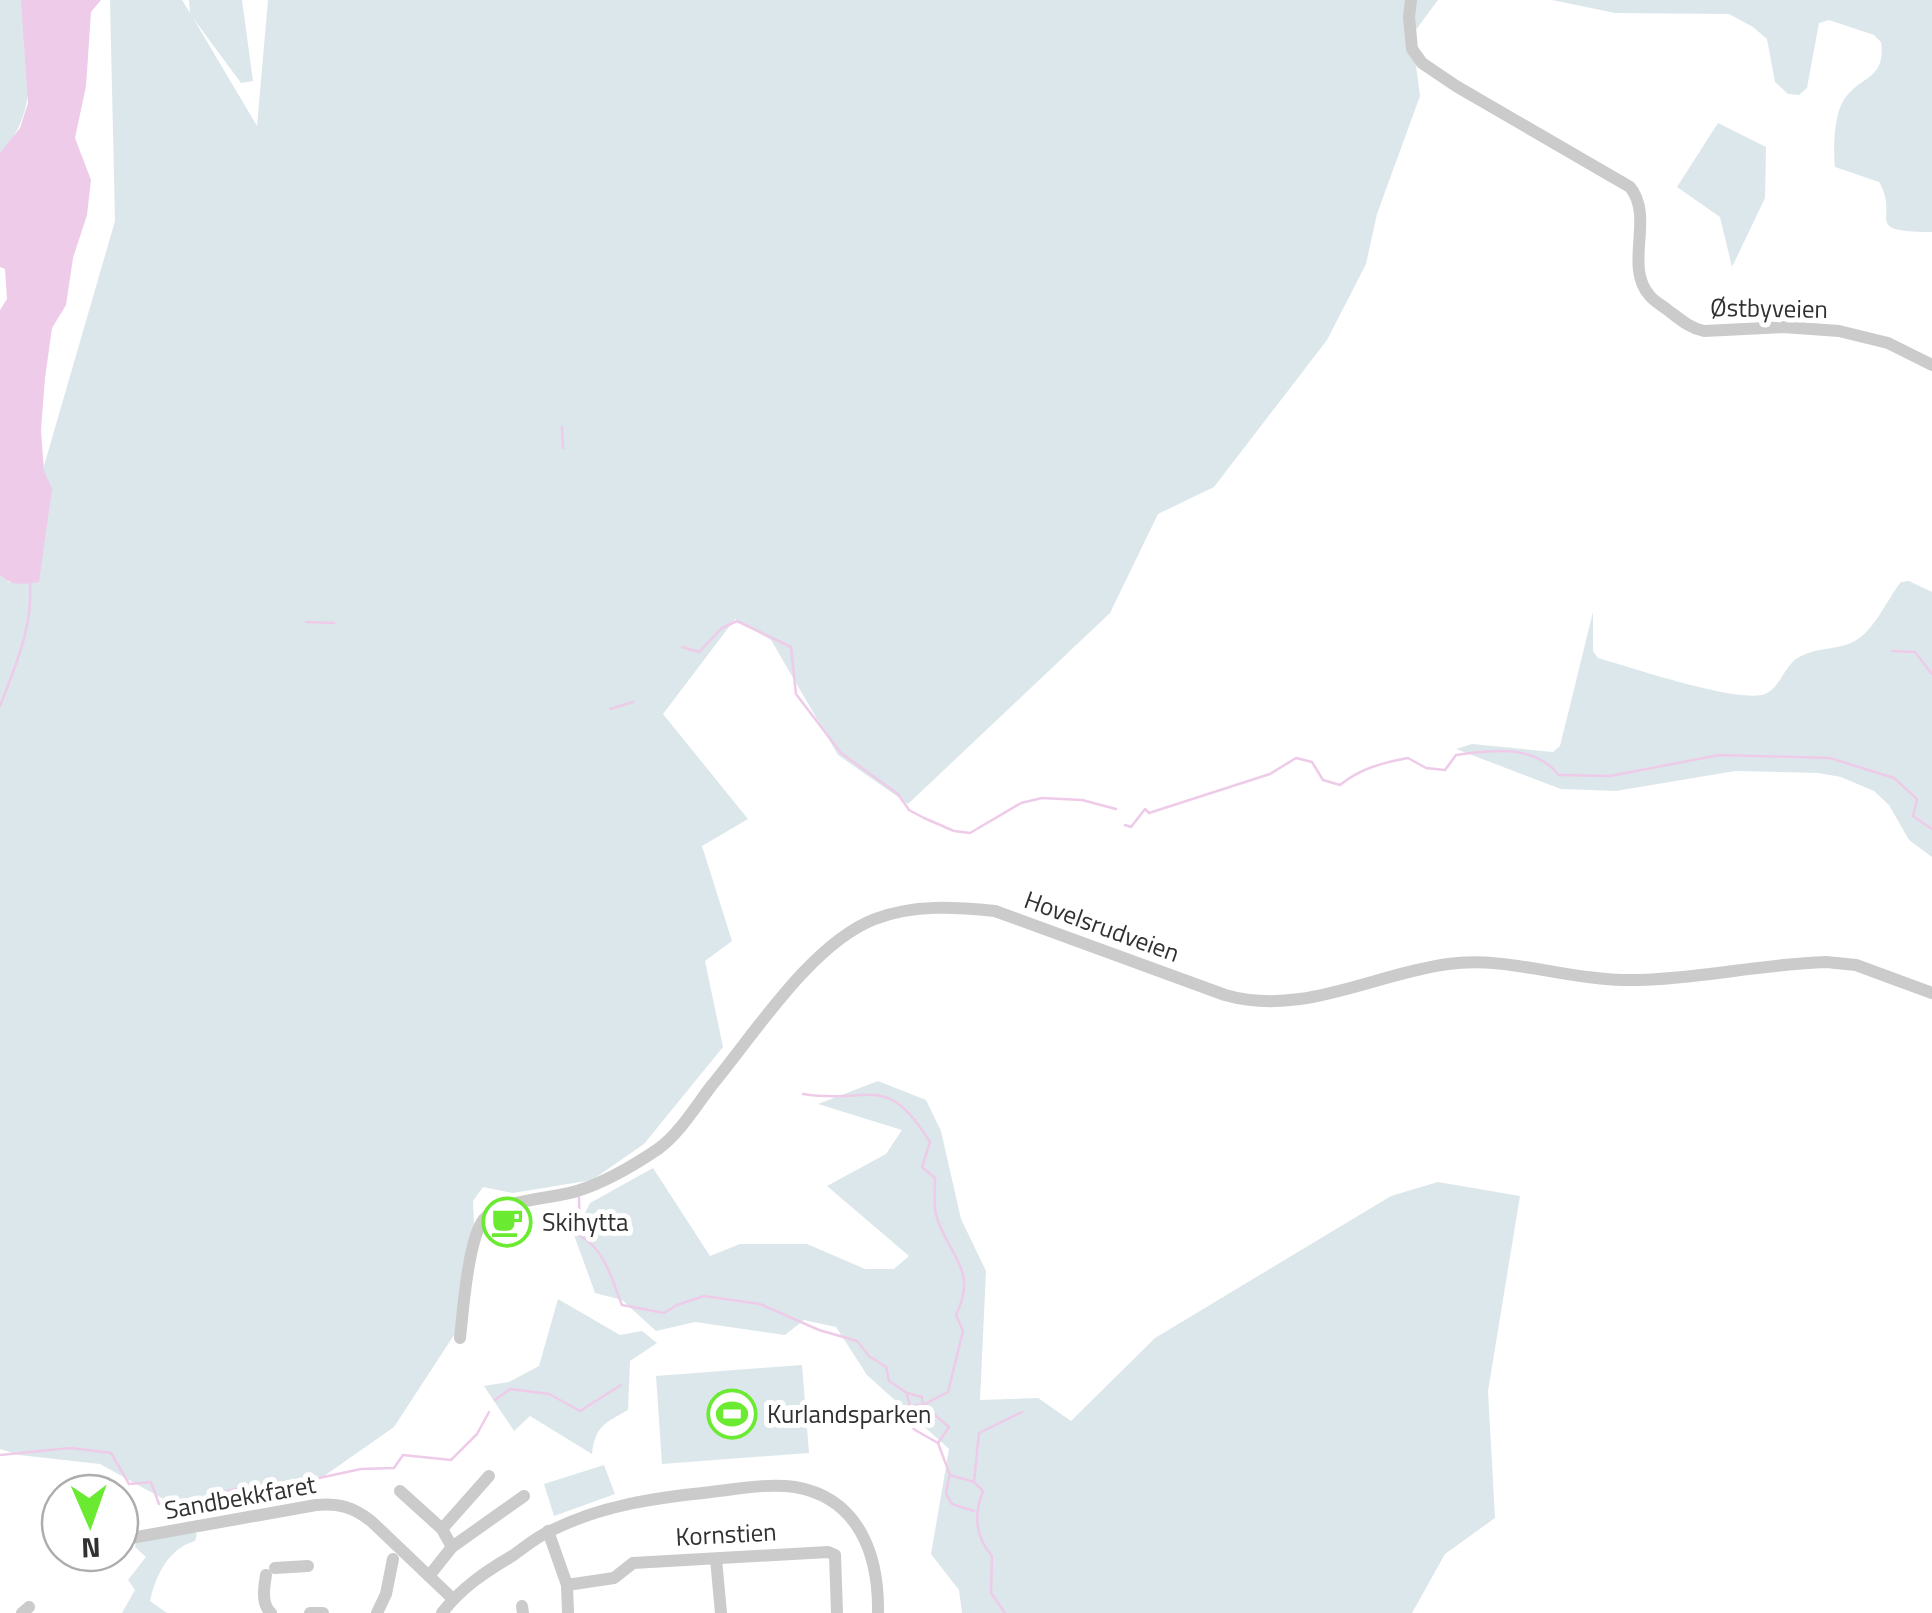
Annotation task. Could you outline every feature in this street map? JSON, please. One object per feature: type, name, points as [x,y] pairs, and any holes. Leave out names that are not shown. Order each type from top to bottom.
[{"type":"street","name":"Østbyveien","points":[[1412,0],[1412,49],[1436,73],[1630,188],[1637,196],[1642,284],[1650,296],[1692,328],[1704,331],[1783,327],[1854,334],[1888,343],[1932,366]]},
{"type":"street","name":"Hovelsrudveien","points":[[460,1338],[474,1248],[486,1216],[500,1207],[578,1190],[623,1171],[662,1146],[819,954],[873,920],[900,912],[958,907],[995,911],[1225,995],[1265,1003],[1355,988],[1446,964],[1478,962],[1622,980],[1826,962],[1856,966],[1932,992]]},
{"type":"street","points":[[442,1529],[489,1476]]},
{"type":"street","points":[[442,1613],[453,1598],[488,1569],[548,1531],[628,1502],[769,1486],[795,1487],[820,1495],[845,1511],[860,1527],[876,1566],[878,1613]]},
{"type":"street","points":[[400,1492],[442,1529],[452,1547]]},
{"type":"street","points":[[429,1576],[452,1547],[524,1496]]},
{"type":"street","name":"Sandbekkfaret","points":[[140,1536],[338,1504],[371,1521],[453,1598]]},
{"type":"street","points":[[548,1531],[567,1586],[568,1613]]},
{"type":"street","name":"Kornstien","points":[[567,1586],[614,1578],[633,1563],[828,1552],[835,1555],[838,1613]]},
{"type":"street","points":[[377,1613],[394,1559]]},
{"type":"street","points":[[716,1559],[720,1613]]},
{"type":"street","points":[[271,1613],[264,1596],[271,1571],[308,1566]]},
{"type":"street","points":[[310,1613],[322,1612]]},
{"type":"shaded area","points":[[0,0],[21,0],[28,40],[29,81],[22,120],[0,153]]},
{"type":"shaded area","points":[[21,0],[101,0],[91,12],[86,86],[75,138],[91,180],[87,215],[73,258],[66,305],[52,328],[45,378],[41,430],[44,471],[52,489],[39,582],[23,584],[0,575],[0,310],[7,299],[5,269],[0,267],[0,153],[20,128],[28,103]]},
{"type":"shaded area","points":[[110,0],[182,0],[190,13],[189,0],[242,0],[253,81],[241,83],[193,18],[257,126],[268,0],[1438,0],[1412,35],[1420,96],[1377,214],[1366,264],[1327,340],[1214,487],[1158,514],[1110,613],[908,804],[838,755],[771,640],[735,619],[663,714],[748,819],[702,846],[732,941],[705,961],[723,1047],[644,1144],[592,1180],[513,1193],[483,1187],[473,1201],[474,1225],[456,1332],[394,1427],[297,1495],[233,1490],[206,1504],[178,1507],[140,1486],[140,1473],[116,1473],[100,1464],[19,1455],[0,1449],[0,575],[10,583],[115,221]]},
{"type":"shaded area","points":[[1552,0],[1932,0],[1932,232],[1889,226],[1885,194],[1879,182],[1835,167],[1835,131],[1841,105],[1880,63],[1881,42],[1874,35],[1829,20],[1819,23],[1807,88],[1799,95],[1788,94],[1775,82],[1767,39],[1729,14],[1615,13]]},
{"type":"shaded area","points":[[1718,123],[1766,147],[1765,198],[1732,267],[1720,217],[1677,187]]},
{"type":"shaded area","points":[[1909,581],[1932,592],[1932,857],[1909,840],[1889,805],[1874,791],[1841,777],[1735,771],[1616,791],[1561,789],[1456,749],[1472,744],[1553,752],[1560,746],[1593,612],[1593,651],[1598,658],[1709,689],[1752,696],[1770,691],[1801,656],[1847,645],[1861,637],[1901,582]]},
{"type":"shaded area","points":[[878,1081],[926,1100],[941,1131],[961,1219],[986,1271],[980,1400],[1038,1398],[1071,1421],[1155,1338],[1391,1196],[1438,1182],[1520,1196],[1488,1391],[1495,1518],[1445,1554],[1412,1613],[962,1613],[959,1590],[931,1554],[949,1449],[867,1375],[836,1327],[804,1320],[785,1335],[695,1322],[656,1331],[622,1300],[595,1293],[574,1235],[590,1203],[653,1168],[710,1256],[740,1244],[807,1244],[865,1269],[894,1269],[909,1256],[827,1186],[886,1154],[902,1130],[818,1104]]},
{"type":"shaded area","points":[[558,1299],[620,1335],[642,1331],[657,1343],[630,1361],[628,1410],[602,1426],[592,1454],[530,1416],[514,1431],[484,1386],[509,1382],[539,1366]]},
{"type":"shaded area","name":"Kurlandsparken","points":[[802,1365],[809,1453],[662,1464],[656,1376]]},
{"type":"shaded area","points":[[604,1465],[615,1494],[554,1516],[544,1484]]},
{"type":"shaded area","points":[[197,1534],[195,1541],[170,1557],[153,1591],[150,1601],[167,1613],[122,1613],[135,1590],[128,1580],[133,1573],[140,1573],[146,1557],[140,1552],[140,1541]]},
{"type":"waterway","points":[[562,427],[563,448]]},
{"type":"waterway","points":[[0,706],[26,631],[30,584]]},
{"type":"waterway","points":[[682,647],[699,652],[722,628],[737,621],[791,647],[796,694],[841,753],[898,794],[909,810],[954,831],[970,833],[1021,803],[1042,798],[1082,800],[1116,809]]},
{"type":"waterway","points":[[306,622],[334,623]]},
{"type":"waterway","points":[[1892,651],[1915,652],[1932,674]]},
{"type":"waterway","points":[[610,709],[633,702]]},
{"type":"waterway","points":[[1125,825],[1131,827],[1145,809],[1149,813],[1270,774],[1296,758],[1312,762],[1323,780],[1340,785],[1364,770],[1398,760],[1408,758],[1426,768],[1445,770],[1456,755],[1498,751],[1537,758],[1559,775],[1610,776],[1719,755],[1830,758],[1894,778],[1917,799],[1913,816],[1932,829]]},
{"type":"waterway","points":[[803,1094],[888,1098],[901,1106],[930,1142],[922,1167],[935,1178],[937,1218],[963,1275],[962,1300],[956,1315],[963,1331],[948,1392],[923,1405],[910,1406]]},
{"type":"waterway","points":[[579,1197],[580,1236],[602,1257],[622,1305],[664,1313],[704,1296],[760,1304],[819,1330],[857,1341],[869,1356],[886,1367],[889,1381],[922,1397],[923,1405],[949,1427],[938,1443],[950,1475],[974,1482],[983,1491],[978,1525],[992,1556],[991,1593],[1005,1613]]},
{"type":"waterway","points":[[495,1400],[510,1389],[549,1394],[580,1411],[621,1385]]},
{"type":"waterway","points":[[907,1395],[910,1406],[904,1418],[915,1430],[938,1443]]},
{"type":"waterway","points":[[0,1455],[71,1448],[111,1453],[129,1484],[151,1482],[159,1504],[184,1502],[244,1487],[277,1487],[361,1469],[394,1468],[403,1455],[451,1460],[477,1434],[489,1412]]},
{"type":"waterway","points":[[974,1482],[979,1433],[1022,1412]]},
{"type":"waterway","points":[[949,1477],[946,1494],[952,1504],[974,1511]]},
{"type":"place","name":"Skihytta","points":[[507,1222]]},
{"type":"place","name":"Kurlandsparken","points":[[732,1414]]}]
